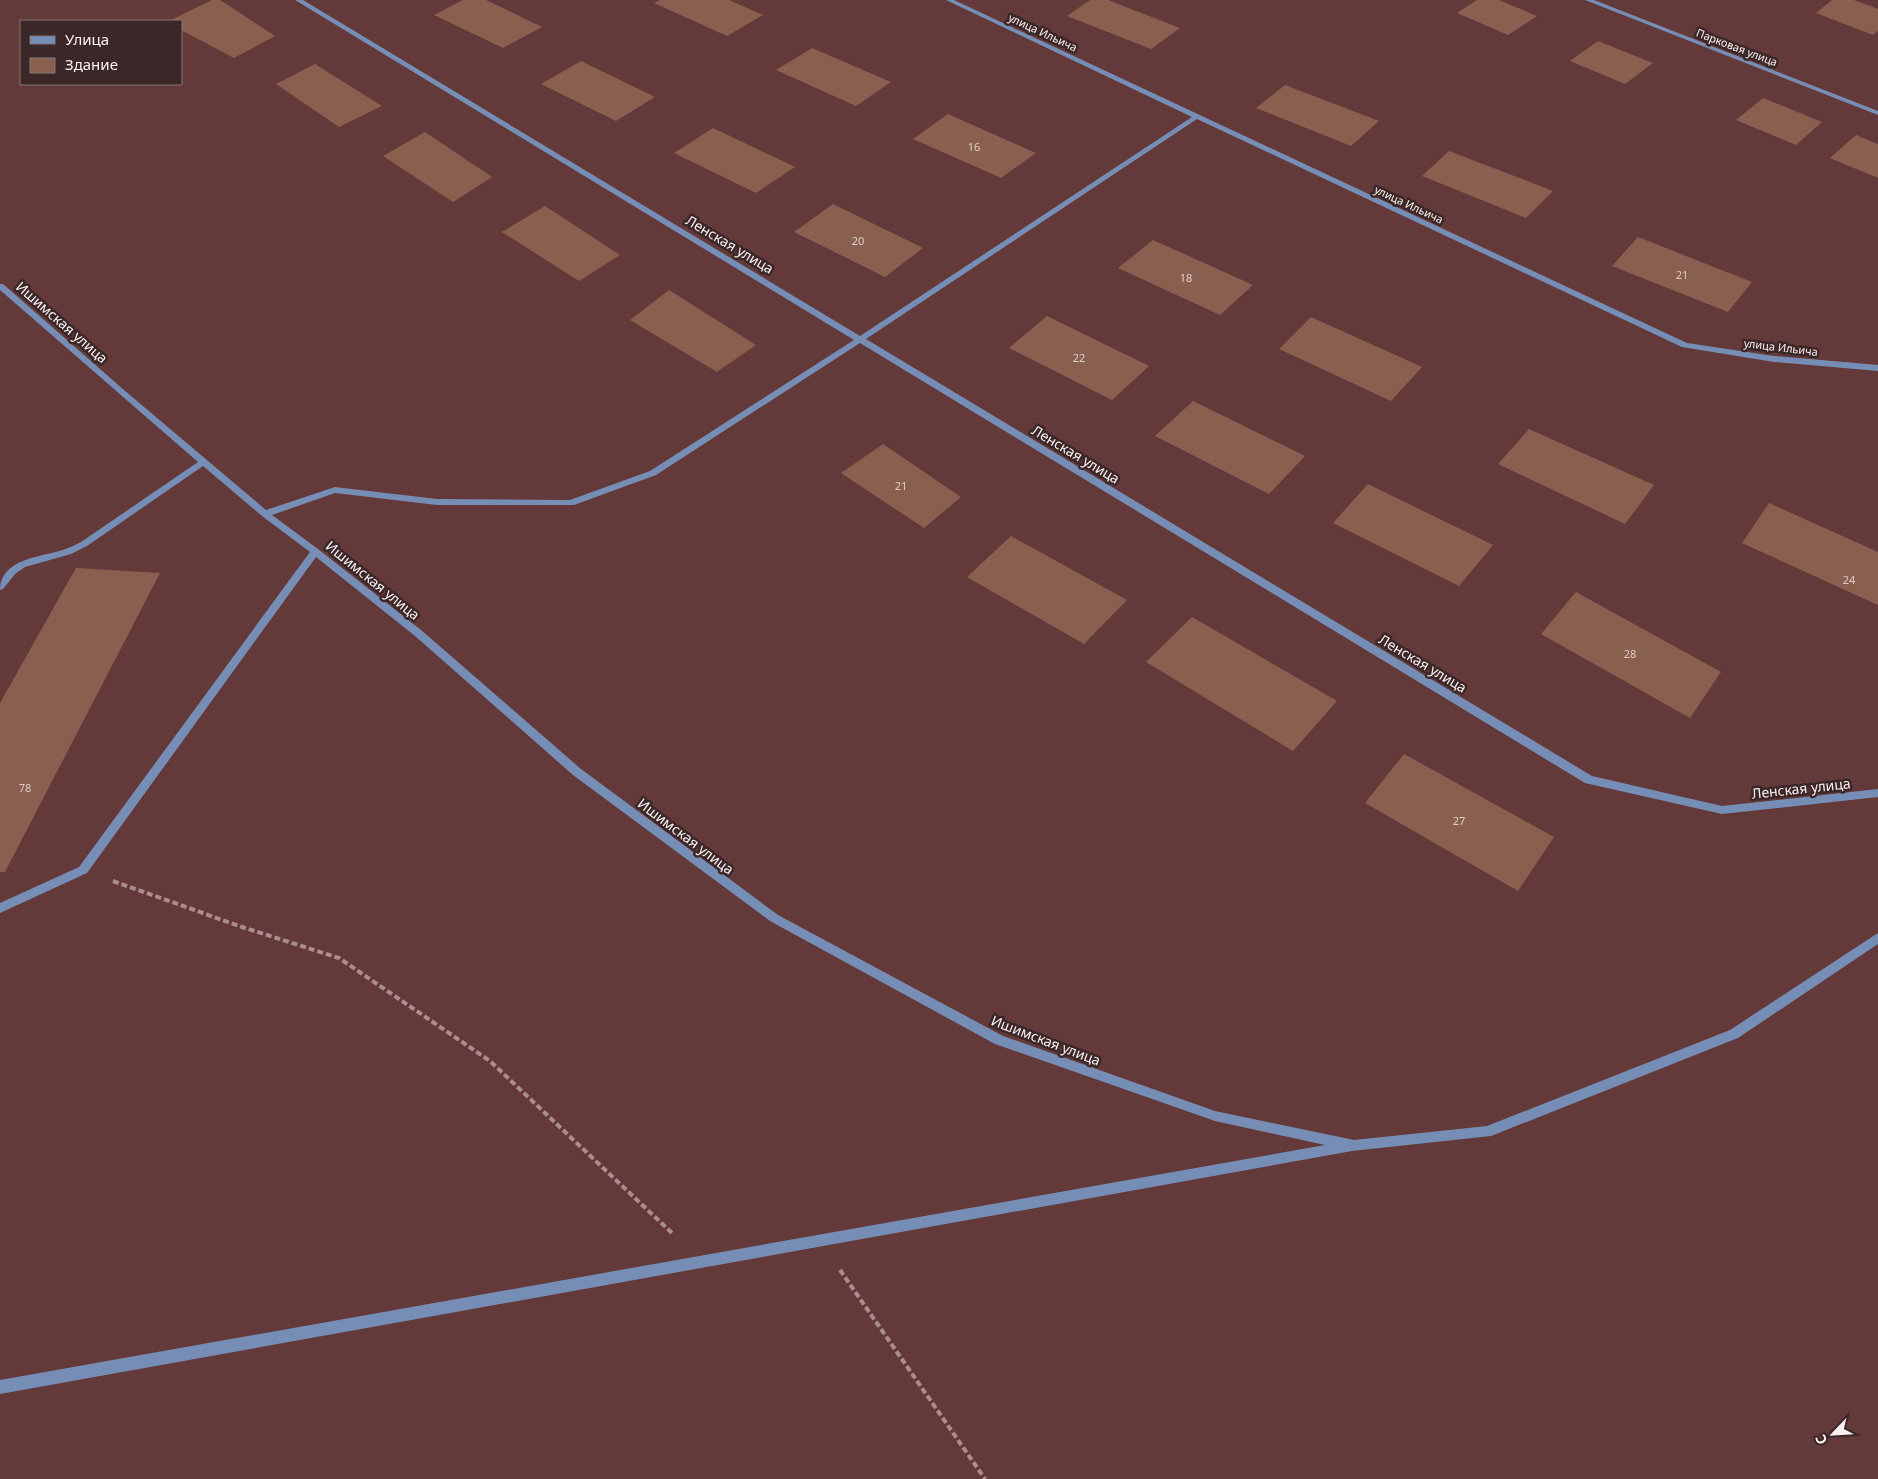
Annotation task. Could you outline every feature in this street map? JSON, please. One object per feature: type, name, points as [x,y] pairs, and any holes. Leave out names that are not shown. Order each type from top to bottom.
[{"type":"street","name":"Ленская улица","points":[[298,0],[1589,780],[1722,810],[1878,793]]},
{"type":"street","name":"улица Ильича","points":[[949,0],[1196,118],[1686,345],[1774,359],[1878,368]]},
{"type":"street","name":"Парковая улица","points":[[1588,0],[1878,113]]},
{"type":"street","points":[[264,514],[335,490],[438,502],[571,503],[653,473],[861,339],[1196,118]]},
{"type":"street","name":"Ишимская улица","points":[[0,286],[264,514],[315,551],[418,633],[578,772],[774,918],[999,1040],[1215,1116],[1354,1146],[1487,1132],[1734,1034],[1878,938]]},
{"type":"street","points":[[0,587],[12,572],[22,565],[68,552],[84,544],[203,462]]},
{"type":"street","points":[[0,908],[83,870],[315,551]]},
{"type":"street","points":[[0,1387],[1354,1146]]},
{"type":"path","points":[[83,870],[242,927],[339,958],[490,1061],[702,1262]]},
{"type":"path","points":[[819,1241],[985,1479]]},
{"type":"building","points":[[212,0],[220,0],[275,36],[234,58],[182,31],[182,20],[171,20]]},
{"type":"building","points":[[463,0],[486,0],[542,27],[503,48],[434,15]]},
{"type":"building","points":[[660,0],[729,0],[763,15],[727,36],[654,3]]},
{"type":"building","points":[[1090,0],[1108,0],[1180,28],[1151,49],[1067,16]]},
{"type":"building","points":[[1477,0],[1499,0],[1537,16],[1508,35],[1457,13]]},
{"type":"building","points":[[1832,0],[1854,0],[1878,9],[1878,31],[1873,35],[1816,13]]},
{"type":"building","points":[[1598,41],[1653,63],[1625,84],[1570,61]]},
{"type":"building","points":[[812,48],[891,82],[856,106],[776,70]]},
{"type":"building","points":[[581,61],[655,97],[616,121],[541,84]]},
{"type":"building","points":[[315,64],[382,106],[339,127],[276,84]]},
{"type":"building","points":[[1285,85],[1379,121],[1351,146],[1256,108]]},
{"type":"building","points":[[1763,98],[1822,122],[1796,145],[1736,120]]},
{"type":"building","points":[[948,114],[1036,153],[1001,178],[913,139]]},
{"type":"building","points":[[713,128],[795,167],[756,193],[674,153]]},
{"type":"building","points":[[425,132],[492,177],[453,202],[383,156]]},
{"type":"building","points":[[1856,135],[1878,144],[1878,178],[1830,158]]},
{"type":"building","points":[[1449,151],[1553,191],[1526,218],[1422,176]]},
{"type":"building","points":[[833,204],[923,248],[885,277],[794,232]]},
{"type":"building","points":[[545,206],[620,255],[579,281],[502,232]]},
{"type":"building","points":[[1638,237],[1752,282],[1728,312],[1612,266]]},
{"type":"building","points":[[1153,240],[1253,285],[1220,315],[1118,268]]},
{"type":"building","points":[[669,290],[756,345],[717,372],[630,320]]},
{"type":"building","points":[[1047,316],[1149,366],[1112,400],[1009,348]]},
{"type":"building","points":[[1311,317],[1422,367],[1391,401],[1279,349]]},
{"type":"building","points":[[1193,401],[1305,456],[1269,494],[1155,436]]},
{"type":"building","points":[[1529,429],[1654,485],[1625,524],[1498,464]]},
{"type":"building","points":[[883,444],[961,497],[924,528],[841,473]]},
{"type":"building","points":[[1368,484],[1493,545],[1459,586],[1333,523]]},
{"type":"building","points":[[1769,503],[1878,552],[1878,605],[1742,543]]},
{"type":"building","points":[[1011,536],[1127,600],[1084,644],[967,577]]},
{"type":"building","points":[[76,568],[160,573],[5,872],[0,872],[0,703]]},
{"type":"building","points":[[1576,592],[1721,672],[1690,718],[1541,634]]},
{"type":"building","points":[[1192,617],[1337,701],[1293,751],[1146,662]]},
{"type":"building","points":[[1404,754],[1554,837],[1518,891],[1365,803]]}]
